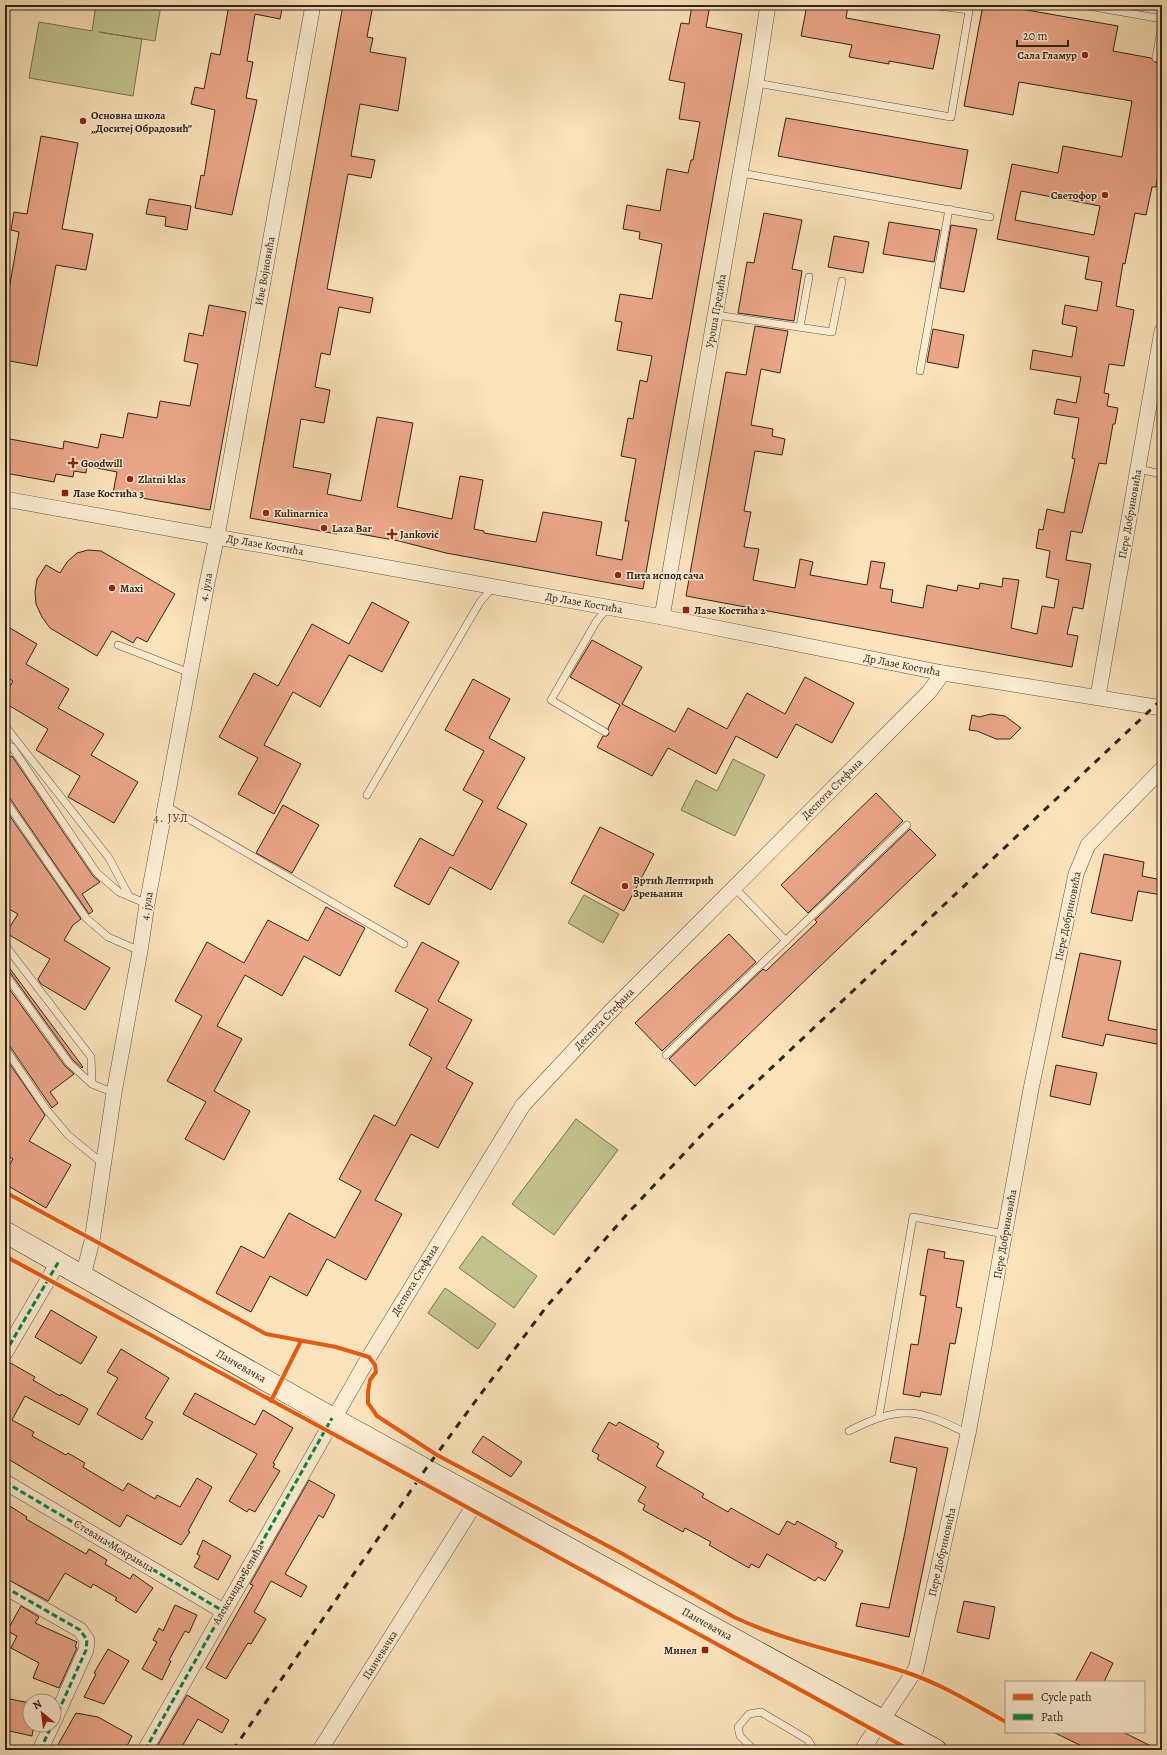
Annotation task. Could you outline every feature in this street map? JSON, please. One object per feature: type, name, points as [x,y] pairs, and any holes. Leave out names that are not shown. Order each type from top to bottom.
[{"type":"street","name":"Иве Војновића","points":[[217,536],[313,5]]},
{"type":"street","name":"Уроша Предића","points":[[662,618],[741,173],[768,5]]},
{"type":"street","name":"Пере Добриновића","points":[[1098,696],[1162,331]]},
{"type":"street","name":"Др Лазе Костића","points":[[5,499],[217,536],[662,618],[943,673],[1098,696],[1162,708]]},
{"type":"street","name":"4. јула","points":[[83,1276],[92,1241],[102,1163],[147,904],[217,536]]},
{"type":"street","name":"Деспота Стефана","points":[[332,1418],[523,1104],[595,1027],[930,692],[943,673]]},
{"type":"street","name":"Пере Добриновића","points":[[862,1750],[916,1669],[968,1434],[1006,1234],[1031,1089],[1080,863],[1088,845],[1096,835],[1162,769]]},
{"type":"street","name":"Панчевачка","points":[[5,1232],[59,1261],[332,1418],[936,1750]]},
{"type":"street","points":[[5,1353],[59,1261]]},
{"type":"street","name":"Александра Белића","points":[[145,1750],[332,1418]]},
{"type":"street","name":"Стевана Мокрањца","points":[[5,1482],[223,1611]]},
{"type":"street","name":"Панчевачка","points":[[320,1750],[478,1499]]},
{"type":"street","points":[[5,1587],[80,1630],[87,1640],[86,1650],[62,1703]]},
{"type":"street","points":[[40,1750],[48,1733]]},
{"type":"lane","points":[[756,83],[951,117],[969,8],[930,5]]},
{"type":"lane","points":[[1083,5],[1162,19]]},
{"type":"lane","points":[[1156,58],[1162,25]]},
{"type":"lane","points":[[741,173],[990,216]]},
{"type":"lane","points":[[920,371],[949,209]]},
{"type":"lane","points":[[800,327],[809,277]]},
{"type":"lane","points":[[716,315],[832,332],[842,281]]},
{"type":"lane","points":[[1138,469],[1162,474]]},
{"type":"lane","points":[[367,795],[480,602],[493,587]]},
{"type":"lane","points":[[605,732],[551,700],[596,622],[607,608]]},
{"type":"lane","points":[[118,645],[190,673]]},
{"type":"lane","points":[[5,726],[109,858],[129,896]]},
{"type":"lane","points":[[5,745],[12,747],[97,873],[119,892],[147,904]]},
{"type":"lane","points":[[5,800],[86,918],[108,937],[140,951]]},
{"type":"lane","points":[[166,806],[404,944]]},
{"type":"lane","points":[[666,1056],[907,826]]},
{"type":"lane","points":[[734,887],[786,941]]},
{"type":"lane","points":[[5,945],[91,1057],[92,1084]]},
{"type":"lane","points":[[5,974],[69,1063],[84,1079],[114,1093]]},
{"type":"lane","points":[[5,1048],[54,1117],[68,1134],[102,1163]]},
{"type":"lane","points":[[878,1416],[913,1217],[1006,1234]]},
{"type":"lane","points":[[849,1431],[878,1416],[898,1412],[918,1414],[939,1419],[968,1434]]},
{"type":"lane","points":[[754,1750],[740,1736],[738,1727],[749,1714],[761,1712],[808,1740],[814,1750]]},
{"type":"green space","points":[[96,5],[161,5],[155,41],[99,32],[142,39],[133,96],[29,78],[39,22],[92,31]]},
{"type":"green space","points":[[733,759],[765,775],[735,836],[681,810],[696,780],[717,791]]},
{"type":"green space","points":[[584,895],[619,914],[603,943],[568,923]]},
{"type":"green space","points":[[576,1119],[618,1150],[554,1235],[512,1204]]},
{"type":"green space","points":[[482,1236],[537,1276],[514,1308],[459,1268]]},
{"type":"green space","points":[[445,1288],[496,1324],[478,1349],[428,1313]]},
{"type":"building","points":[[229,5],[283,5],[280,19],[255,14],[247,61],[253,62],[246,98],[257,100],[232,215],[195,208],[201,175],[204,176],[215,110],[191,104],[195,87],[204,89],[211,53],[220,55]]},
{"type":"building","points":[[343,5],[373,5],[367,37],[373,38],[370,52],[406,58],[398,111],[360,104],[351,156],[375,160],[371,178],[348,174],[327,289],[373,298],[370,313],[339,307],[330,355],[321,353],[315,387],[330,390],[324,423],[301,419],[293,467],[331,474],[327,494],[361,501],[377,417],[413,423],[397,507],[452,519],[460,476],[483,480],[474,529],[484,531],[484,533],[536,542],[543,512],[602,522],[596,555],[622,560],[629,521],[625,521],[636,459],[621,456],[628,418],[633,419],[640,380],[647,382],[652,356],[617,350],[622,322],[615,321],[620,294],[652,299],[662,244],[639,239],[640,232],[623,229],[627,205],[660,211],[667,169],[688,173],[691,160],[693,160],[700,122],[679,119],[685,83],[669,80],[681,23],[689,24],[692,5],[710,5],[706,27],[742,34],[643,589],[446,553],[399,541],[338,530],[337,534],[250,518]]},
{"type":"building","points":[[807,5],[848,6],[846,18],[940,35],[933,69],[889,61],[889,64],[849,57],[852,45],[801,36]]},
{"type":"building","points":[[983,5],[1022,5],[1021,9],[1118,26],[1113,51],[1151,58],[1156,63],[1162,59],[1162,132],[1157,158],[1161,159],[1156,187],[1152,187],[1146,215],[1135,213],[1125,264],[1123,263],[1116,306],[1134,310],[1124,366],[1109,364],[1104,393],[1109,394],[1107,406],[1118,408],[1115,424],[1113,424],[1106,464],[1099,463],[1082,533],[1071,531],[1066,560],[1091,564],[1083,609],[1073,607],[1067,634],[1078,636],[1072,667],[686,596],[726,372],[746,375],[755,326],[788,331],[780,373],[761,369],[751,425],[773,429],[772,436],[785,439],[782,455],[755,451],[744,511],[751,512],[744,547],[759,549],[753,580],[795,588],[800,559],[813,562],[810,575],[867,585],[871,561],[885,563],[880,588],[893,590],[891,602],[923,608],[927,585],[957,591],[958,585],[979,589],[980,583],[1002,587],[1003,578],[1019,580],[1011,628],[1037,634],[1042,606],[1054,608],[1059,580],[1046,577],[1050,551],[1036,548],[1039,529],[1043,530],[1047,509],[1064,513],[1075,459],[1072,458],[1079,418],[1054,414],[1057,399],[1076,403],[1081,377],[1030,369],[1033,350],[1072,357],[1077,327],[1062,324],[1065,305],[1097,311],[1102,282],[1085,279],[1089,257],[997,239],[1012,164],[1058,173],[1063,146],[1122,157],[1132,101],[1019,82],[1013,115],[964,106]],"holes":[[[1021,191],[1100,206],[1094,235],[1015,220]]]},
{"type":"building","points":[[786,118],[968,150],[961,189],[778,156]]},
{"type":"building","points":[[41,136],[78,143],[62,229],[93,234],[86,270],[56,265],[37,366],[5,360],[5,289],[9,290],[19,232],[11,230],[14,212],[27,214]]},
{"type":"building","points":[[149,199],[191,206],[187,230],[165,226],[166,217],[146,214]]},
{"type":"building","points":[[764,213],[802,220],[792,269],[802,271],[794,321],[738,313],[747,262],[754,263]]},
{"type":"building","points":[[889,222],[940,230],[934,262],[883,254]]},
{"type":"building","points":[[951,225],[977,229],[964,292],[940,288]]},
{"type":"building","points":[[834,236],[869,242],[863,273],[828,267]]},
{"type":"building","points":[[209,305],[246,312],[210,510],[113,493],[117,472],[87,466],[86,473],[74,471],[73,477],[56,474],[54,482],[5,473],[5,438],[63,449],[64,441],[98,448],[101,434],[123,438],[128,413],[157,418],[160,401],[190,406],[198,364],[184,361],[189,333],[203,336]]},
{"type":"building","points":[[933,329],[964,335],[958,368],[927,362]]},
{"type":"building","points":[[88,550],[101,551],[175,594],[147,642],[137,637],[133,643],[112,631],[97,656],[50,628],[42,617],[36,604],[35,592],[37,579],[46,565],[60,573],[67,562],[77,553]]},
{"type":"building","points":[[372,602],[409,622],[382,672],[349,655],[320,707],[293,692],[264,745],[301,764],[274,814],[238,794],[258,758],[219,737],[254,673],[278,686],[312,624],[349,644]]},
{"type":"building","points":[[5,625],[37,644],[26,664],[69,689],[58,708],[104,734],[91,755],[138,782],[114,823],[68,797],[80,776],[36,750],[48,729],[5,703],[5,695],[13,681],[5,676]]},
{"type":"building","points":[[592,640],[642,667],[622,704],[675,732],[688,708],[727,729],[747,693],[785,714],[805,677],[854,703],[832,743],[796,724],[777,758],[736,736],[716,774],[668,748],[652,776],[597,747],[603,736],[607,736],[609,734],[608,728],[620,705],[570,677]]},
{"type":"building","points":[[473,679],[510,699],[489,738],[525,758],[497,808],[527,824],[491,890],[450,867],[429,905],[394,886],[420,838],[453,856],[483,801],[463,790],[484,751],[445,730]]},
{"type":"building","points":[[991,714],[1005,716],[1021,728],[1010,739],[996,739],[977,731],[969,730],[972,715],[979,717]]},
{"type":"building","points":[[12,756],[93,876],[100,882],[82,894],[93,911],[89,914],[9,797],[5,795],[5,760]]},
{"type":"building","points":[[876,793],[903,821],[808,913],[781,885]]},
{"type":"building","points":[[283,805],[319,825],[292,873],[256,853]]},
{"type":"building","points":[[5,809],[81,919],[73,925],[64,940],[110,968],[85,1010],[41,984],[38,979],[50,959],[6,933],[18,914],[5,907]]},
{"type":"building","points":[[600,827],[654,854],[624,911],[571,883]]},
{"type":"building","points":[[910,829],[936,855],[695,1086],[669,1059],[763,969],[766,971],[817,922],[815,920]]},
{"type":"building","points":[[1104,854],[1144,862],[1142,876],[1162,880],[1162,895],[1138,891],[1132,921],[1091,913]]},
{"type":"building","points":[[326,907],[365,928],[340,976],[304,956],[282,996],[245,975],[217,1026],[242,1039],[214,1091],[250,1111],[224,1160],[185,1139],[206,1102],[167,1081],[202,1016],[175,1001],[207,942],[244,963],[268,920],[308,941]]},
{"type":"building","points":[[729,934],[756,962],[662,1051],[635,1023]]},
{"type":"building","points":[[422,942],[459,962],[438,1001],[472,1020],[446,1068],[473,1083],[438,1148],[411,1134],[375,1200],[402,1214],[366,1280],[327,1259],[307,1296],[270,1276],[251,1312],[216,1293],[241,1246],[264,1258],[289,1213],[335,1238],[361,1191],[339,1179],[374,1115],[395,1126],[432,1058],[409,1045],[428,1009],[395,991]]},
{"type":"building","points":[[1080,953],[1121,961],[1108,1020],[1162,1031],[1162,1045],[1106,1034],[1103,1046],[1062,1037]]},
{"type":"building","points":[[5,962],[83,1067],[82,1068],[73,1060],[9,971],[5,969]]},
{"type":"building","points":[[5,983],[65,1066],[74,1074],[50,1092],[58,1103],[52,1108],[9,1045],[5,1043]]},
{"type":"building","points":[[5,1057],[45,1115],[29,1141],[71,1165],[46,1208],[5,1184],[5,1172],[13,1159],[5,1154]]},
{"type":"building","points":[[1056,1065],[1097,1073],[1090,1105],[1050,1096]]},
{"type":"building","points":[[928,1249],[945,1252],[944,1258],[964,1261],[956,1307],[962,1308],[955,1344],[950,1343],[941,1395],[921,1392],[920,1397],[903,1394],[911,1344],[918,1345],[926,1296],[920,1295]]},
{"type":"building","points":[[51,1310],[97,1337],[81,1364],[35,1337]]},
{"type":"building","points":[[121,1349],[169,1378],[145,1418],[153,1422],[142,1440],[97,1414],[118,1378],[107,1372]]},
{"type":"building","points":[[7,1361],[35,1377],[33,1380],[60,1396],[61,1394],[88,1409],[79,1425],[25,1396],[12,1420],[34,1432],[32,1436],[66,1455],[68,1453],[85,1463],[83,1467],[123,1491],[128,1483],[155,1499],[157,1495],[180,1507],[197,1478],[212,1487],[188,1531],[190,1532],[181,1545],[127,1515],[120,1527],[5,1457],[5,1362]]},
{"type":"building","points":[[195,1393],[255,1425],[263,1410],[293,1428],[273,1463],[275,1464],[273,1467],[280,1471],[255,1512],[249,1509],[247,1512],[229,1501],[257,1454],[183,1414]]},
{"type":"building","points":[[609,1422],[616,1426],[619,1422],[659,1444],[657,1447],[664,1452],[656,1466],[704,1494],[702,1497],[728,1512],[731,1508],[779,1535],[787,1521],[795,1525],[797,1521],[837,1543],[835,1547],[843,1551],[825,1581],[818,1577],[815,1581],[767,1554],[759,1568],[751,1564],[749,1568],[709,1545],[711,1542],[685,1528],[683,1532],[643,1510],[645,1505],[638,1501],[646,1487],[597,1459],[599,1455],[592,1451]]},
{"type":"building","points":[[483,1436],[522,1462],[511,1477],[472,1452]]},
{"type":"building","points":[[895,1437],[948,1448],[909,1637],[856,1626],[861,1603],[889,1608],[905,1532],[917,1468],[890,1462]]},
{"type":"building","points":[[309,1480],[335,1495],[323,1518],[319,1515],[285,1574],[307,1586],[301,1597],[271,1581],[254,1612],[266,1619],[251,1644],[248,1643],[226,1679],[206,1668],[253,1585],[250,1584]]},
{"type":"building","points":[[5,1503],[27,1517],[26,1519],[86,1554],[89,1549],[107,1560],[105,1564],[130,1579],[133,1574],[153,1588],[136,1613],[115,1600],[117,1598],[93,1584],[91,1588],[65,1573],[48,1601],[5,1578]]},
{"type":"building","points":[[203,1540],[231,1556],[218,1580],[194,1567],[200,1556],[197,1554]]},
{"type":"building","points":[[964,1601],[995,1607],[989,1639],[957,1632]]},
{"type":"building","points":[[175,1605],[197,1615],[189,1633],[185,1631],[169,1660],[171,1661],[162,1680],[142,1669],[157,1642],[153,1640],[159,1628],[163,1631]]},
{"type":"building","points":[[21,1606],[39,1617],[35,1623],[77,1642],[75,1647],[77,1648],[59,1688],[33,1678],[39,1663],[11,1648],[17,1636],[7,1631]]},
{"type":"building","points":[[108,1649],[129,1661],[104,1704],[84,1697],[96,1674],[94,1673]]},
{"type":"building","points":[[1091,1652],[1113,1663],[1104,1681],[1076,1681]]},
{"type":"building","points":[[187,1695],[229,1720],[222,1733],[198,1719],[180,1750],[155,1750]]},
{"type":"building","points":[[5,1698],[22,1701],[22,1733],[33,1733],[32,1736],[5,1730]]},
{"type":"building","points":[[76,1713],[98,1717],[132,1736],[125,1750],[55,1750]]},
{"type":"building","points":[[1055,1733],[1125,1733],[1159,1750],[1090,1750]]},
{"type":"railway","points":[[233,1750],[425,1470],[477,1399],[547,1306],[628,1213],[711,1125],[1162,699]]},
{"type":"marked path","points":[[5,1353],[59,1261]]},
{"type":"marked path","points":[[145,1750],[332,1418]]},
{"type":"marked path","points":[[5,1482],[223,1611]]},
{"type":"marked path","points":[[5,1587],[80,1630],[87,1640],[86,1650],[62,1703]]},
{"type":"marked path","points":[[40,1750],[48,1733]]},
{"type":"cycle path","points":[[5,1192],[266,1334],[336,1347],[369,1357],[375,1365],[376,1372],[370,1380],[368,1403],[377,1416],[437,1455],[621,1553],[734,1617],[799,1642],[889,1667],[924,1679],[960,1696],[1005,1721]]},
{"type":"cycle path","points":[[5,1256],[910,1750]]},
{"type":"cycle path","points":[[271,1401],[301,1341]]},
{"type":"place","name":"Сала Гламур","points":[[1085,55]]},
{"type":"place","name":"Основна школа „Доситеј Обрадовић”","points":[[83,121]]},
{"type":"place","name":"Светофор","points":[[1105,195]]},
{"type":"place","name":"Goodwill","points":[[73,463]]},
{"type":"place","name":"Zlatni klas","points":[[130,479]]},
{"type":"place","name":"Лазе Костића 3","points":[[65,493]]},
{"type":"place","name":"Kulinarnica","points":[[266,513]]},
{"type":"place","name":"Laza Bar","points":[[324,528]]},
{"type":"place","name":"Janković","points":[[392,534]]},
{"type":"place","name":"Пита испод сача","points":[[618,575]]},
{"type":"place","name":"Maxi","points":[[112,588]]},
{"type":"place","name":"Лазе Костића 2","points":[[686,610]]},
{"type":"place","name":"Вртић Лептирић Зрењанин","points":[[625,886]]},
{"type":"place","name":"Минел","points":[[705,1650]]},
{"type":"district","name":"4. ЈУЛ","points":[[171,818]]}]
